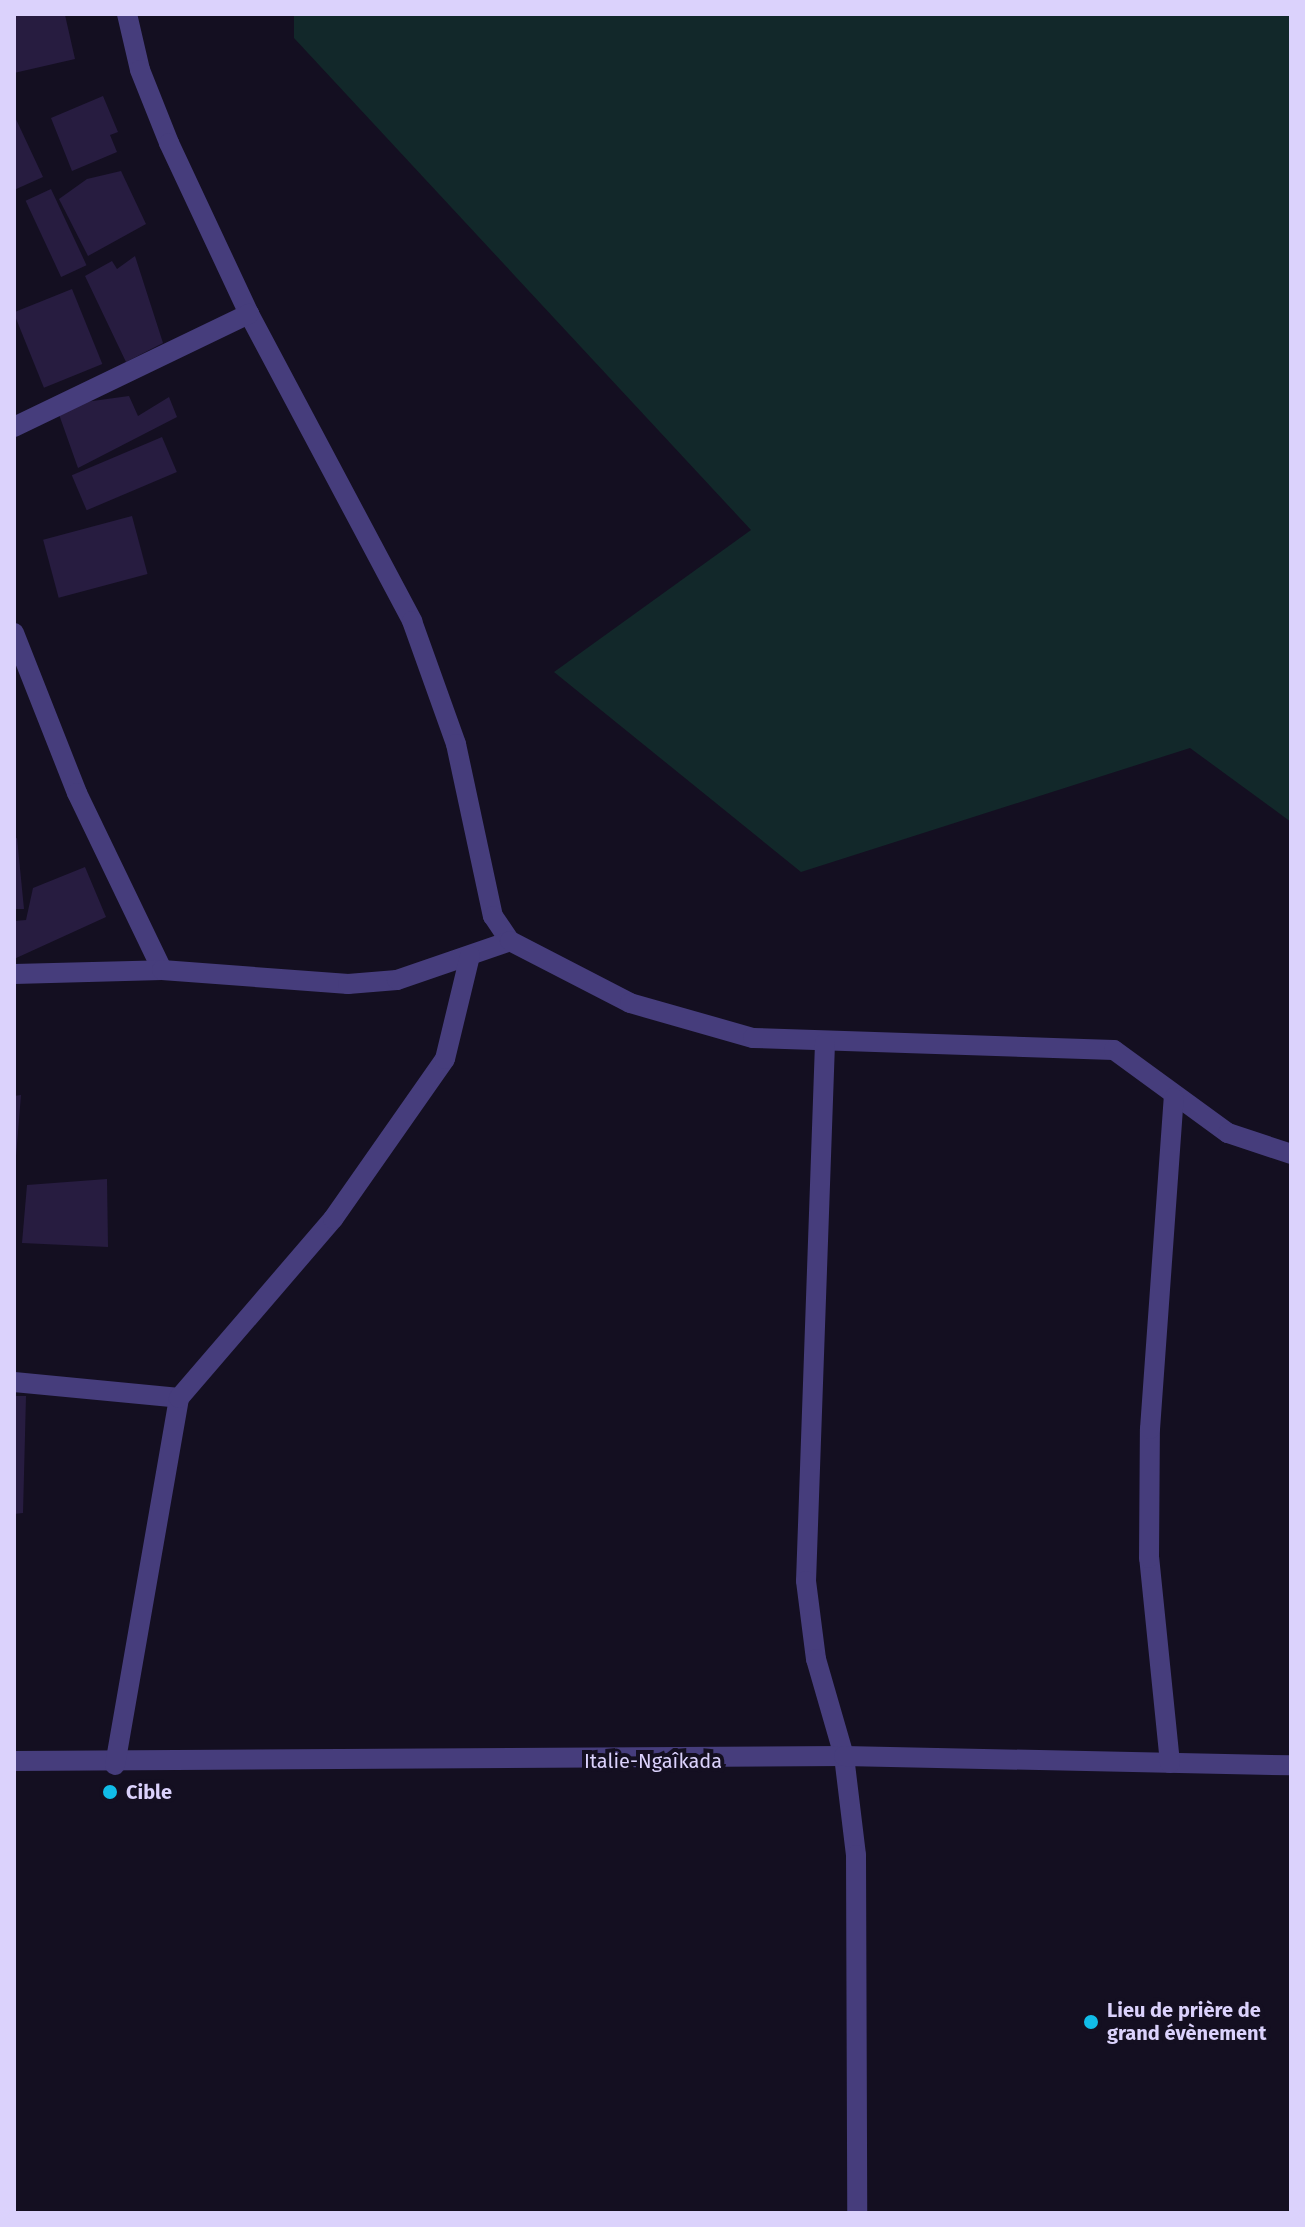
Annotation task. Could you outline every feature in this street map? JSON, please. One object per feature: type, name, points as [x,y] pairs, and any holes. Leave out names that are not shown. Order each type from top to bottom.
[{"type":"street","points":[[127,14],[140,70],[169,143],[249,314],[412,621],[456,744],[493,916],[510,941],[630,1003],[753,1038],[825,1043],[1091,1046],[1114,1050],[1174,1098],[1228,1133],[1291,1154]]},
{"type":"street","points":[[14,427],[249,314]]},
{"type":"street","points":[[16,646],[77,793],[162,970]]},
{"type":"street","points":[[14,974],[162,970],[348,984],[397,980],[510,941]]},
{"type":"street","points":[[115,1765],[179,1398],[333,1219],[445,1059],[470,956]]},
{"type":"street","points":[[825,1043],[806,1581],[816,1659],[844,1756],[856,1855],[857,2213]]},
{"type":"street","points":[[1170,1763],[1149,1558],[1150,1429],[1174,1098]]},
{"type":"street","points":[[14,1382],[179,1398]]},
{"type":"street","name":"Italie-Ngaîkada","points":[[14,1761],[115,1765],[844,1756],[1291,1765]]},
{"type":"green space","points":[[294,14],[1291,14],[1291,822],[1190,748],[801,872],[554,672],[751,530],[294,38]]},
{"type":"building","points":[[14,14],[65,15],[75,59],[14,73]]},
{"type":"building","points":[[103,96],[118,132],[110,135],[117,152],[72,171],[51,118]]},
{"type":"building","points":[[14,115],[43,177],[14,190]]},
{"type":"building","points":[[121,171],[146,224],[88,256],[59,199],[87,179]]},
{"type":"building","points":[[51,189],[86,265],[61,277],[26,201]]},
{"type":"building","points":[[135,256],[163,343],[126,362],[85,276],[112,261],[117,269]]},
{"type":"building","points":[[72,289],[102,364],[44,388],[14,312]]},
{"type":"building","points":[[129,396],[138,416],[169,397],[177,417],[78,468],[56,406]]},
{"type":"building","points":[[162,437],[177,472],[87,510],[72,475]]},
{"type":"building","points":[[132,516],[148,574],[59,598],[43,540]]},
{"type":"building","points":[[17,838],[24,909],[14,909],[14,839]]},
{"type":"building","points":[[85,867],[106,917],[14,959],[14,921],[26,920],[33,888]]},
{"type":"building","points":[[21,1095],[16,1156],[14,1096]]},
{"type":"building","points":[[107,1179],[108,1247],[22,1243],[27,1185]]},
{"type":"building","points":[[14,1396],[26,1396],[23,1513],[14,1514]]},
{"type":"place","name":"Cible","points":[[110,1792]]},
{"type":"place","name":"Lieu de prière de grand évènement","points":[[1091,2022]]}]
